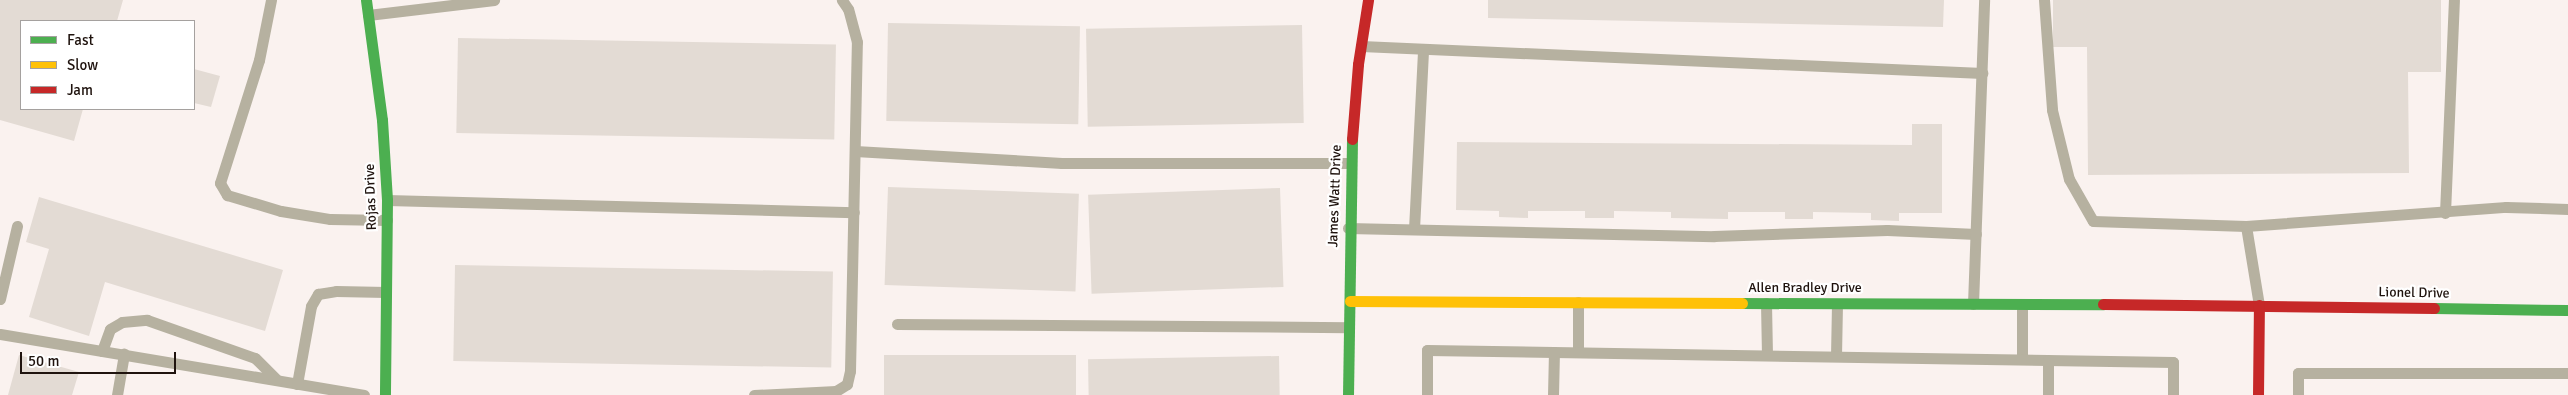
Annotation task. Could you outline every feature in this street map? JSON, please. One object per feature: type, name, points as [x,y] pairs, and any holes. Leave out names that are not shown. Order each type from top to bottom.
[{"type":"street","name":"Rojas Drive","points":[[366,0],[382,120],[387,220],[385,395]]},
{"type":"street","name":"James Watt Drive","points":[[1348,395],[1350,301],[1346,228],[1361,46],[1368,0]]},
{"type":"street","name":"Allen Bradley Drive","points":[[1350,301],[2259,305]]},
{"type":"street","name":"Lionel Drive","points":[[2259,305],[2568,310]]},
{"type":"street","points":[[2258,395],[2259,305]]},
{"type":"lane","points":[[271,0],[259,60],[220,182],[227,194],[281,211],[330,219],[387,220]]},
{"type":"lane","points":[[368,15],[494,0]]},
{"type":"lane","points":[[754,395],[816,394],[836,391],[847,384],[850,371],[857,42],[848,9],[842,0]]},
{"type":"lane","points":[[1973,304],[1984,0]]},
{"type":"lane","points":[[2044,0],[2052,110],[2069,179],[2093,221],[2246,226],[2445,213],[2506,207],[2568,209]]},
{"type":"lane","points":[[2445,213],[2454,0]]},
{"type":"lane","points":[[1361,46],[1982,74]]},
{"type":"lane","points":[[1414,229],[1423,49]]},
{"type":"lane","points":[[855,151],[1062,163],[1350,163]]},
{"type":"lane","points":[[386,200],[854,212]]},
{"type":"lane","points":[[0,299],[17,226]]},
{"type":"lane","points":[[2246,226],[2259,305]]},
{"type":"lane","points":[[1346,228],[1714,236],[1887,230],[1976,234]]},
{"type":"lane","points":[[296,384],[311,306],[318,294],[336,291],[386,292]]},
{"type":"lane","points":[[1578,302],[1578,352]]},
{"type":"lane","points":[[1766,303],[1767,355]]},
{"type":"lane","points":[[1836,356],[1837,304]]},
{"type":"lane","points":[[2022,304],[2022,359]]},
{"type":"lane","points":[[102,351],[110,329],[122,322],[147,320],[255,358],[277,380]]},
{"type":"lane","points":[[897,324],[1350,327]]},
{"type":"lane","points":[[0,334],[277,380],[324,392],[364,395]]},
{"type":"lane","points":[[1427,395],[1427,350],[2173,362],[2173,395]]},
{"type":"lane","points":[[1553,395],[1554,352]]},
{"type":"lane","points":[[117,395],[124,354]]},
{"type":"lane","points":[[2048,360],[2048,395]]},
{"type":"lane","points":[[2298,395],[2298,372],[2568,373]]},
{"type":"building","points":[[0,0],[123,0],[117,20],[20,20],[20,110],[83,110],[74,141],[0,120]]},
{"type":"building","points":[[1488,0],[1944,0],[1943,27],[1488,18]]},
{"type":"building","points":[[2053,0],[2441,0],[2441,72],[2408,72],[2409,173],[2088,175],[2087,47],[2053,47]]},
{"type":"building","points":[[888,23],[1080,26],[1078,124],[886,121]]},
{"type":"building","points":[[1302,25],[1304,123],[1088,127],[1086,29]]},
{"type":"building","points":[[458,38],[836,45],[834,140],[456,133]]},
{"type":"building","points":[[195,69],[220,76],[211,107],[195,103]]},
{"type":"building","points":[[1912,124],[1942,124],[1942,213],[1899,213],[1899,221],[1871,220],[1871,213],[1813,212],[1813,219],[1785,219],[1785,212],[1728,212],[1728,219],[1671,218],[1671,212],[1614,211],[1614,218],[1585,218],[1585,211],[1528,211],[1528,218],[1499,217],[1499,211],[1456,210],[1457,142],[1912,145]]},
{"type":"building","points":[[888,187],[1079,194],[1075,292],[885,285]]},
{"type":"building","points":[[1280,188],[1283,287],[1092,294],[1088,195]]},
{"type":"building","points":[[39,197],[283,270],[265,331],[105,282],[89,336],[29,317],[49,249],[26,242]]},
{"type":"building","points":[[455,265],[833,272],[831,368],[453,361]]},
{"type":"building","points":[[19,355],[79,372],[72,395],[8,395]]},
{"type":"building","points":[[884,355],[1076,355],[1076,395],[884,395]]},
{"type":"building","points":[[1279,356],[1280,395],[1089,395],[1088,359]]},
{"type":"traffic: fast","points":[[366,0],[382,120],[387,200],[385,395]]},
{"type":"traffic: fast","points":[[1348,395],[1352,139]]},
{"type":"traffic: fast","points":[[1742,303],[2103,304]]},
{"type":"traffic: fast","points":[[2434,308],[2568,310]]},
{"type":"traffic: slow","points":[[1350,301],[1742,303]]},
{"type":"traffic: jam","points":[[1352,139],[1358,64],[1368,0]]},
{"type":"traffic: jam","points":[[2103,304],[2434,308]]},
{"type":"traffic: jam","points":[[2258,395],[2259,305]]}]
